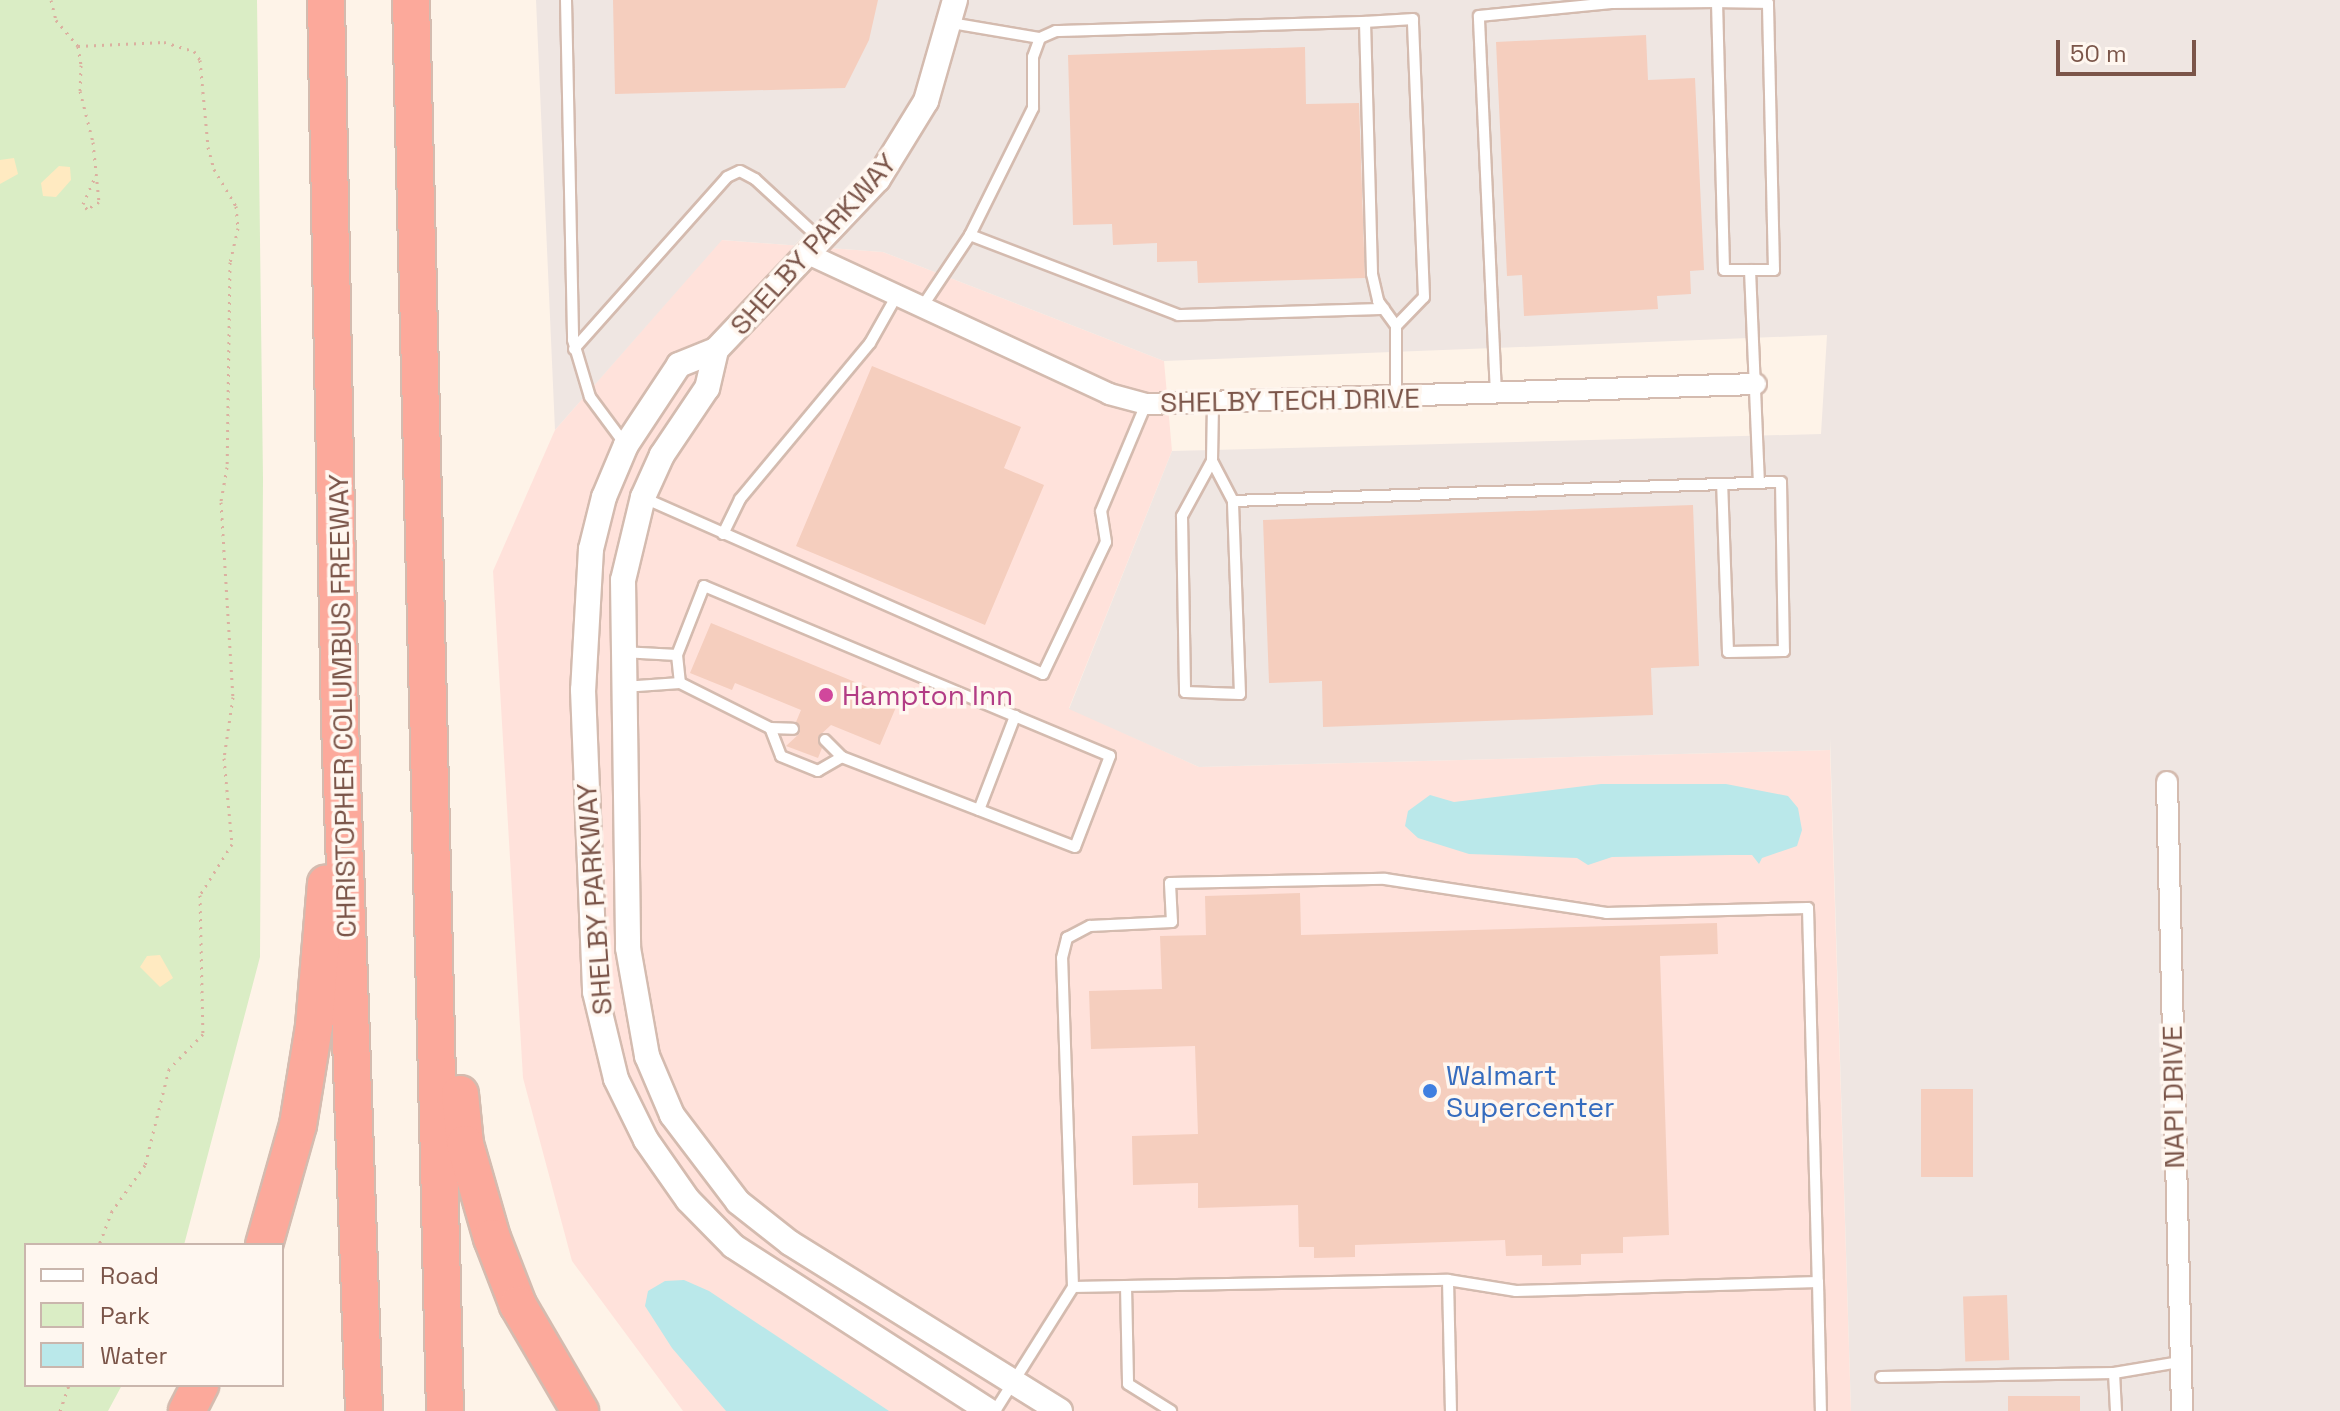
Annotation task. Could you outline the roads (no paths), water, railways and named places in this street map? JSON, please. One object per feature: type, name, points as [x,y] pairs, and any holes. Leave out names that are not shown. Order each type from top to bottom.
[{"type":"highway","name":"CHRISTOPHER COLUMBUS FREEWAY","points":[[326,0],[340,723],[364,1411]]},
{"type":"highway","points":[[411,0],[433,801],[445,1411]]},
{"type":"highway","points":[[265,1243],[298,1125],[314,1026],[340,723]]},
{"type":"highway","points":[[433,801],[465,1144],[518,1305],[580,1411]]},
{"type":"highway","points":[[187,1411],[199,1387]]},
{"type":"street","name":"SHELBY PARKWAY","points":[[953,12],[912,130],[878,179],[716,350],[679,365],[626,445],[604,497],[591,549],[583,690],[592,954],[607,1050],[628,1108],[665,1171],[733,1246],[992,1411]]},
{"type":"street","name":"SHELBY TECH DRIVE","points":[[815,247],[898,294],[1109,394],[1146,404],[1213,405],[1756,384]]},
{"type":"street","name":"SHELBY PARKWAY","points":[[716,350],[707,388],[662,455],[643,497],[623,580],[620,652],[631,984],[647,1056],[672,1115],[712,1173],[765,1224],[1060,1411]]},
{"type":"street","points":[[591,549],[611,555],[623,580]]},
{"type":"street","name":"NAPI DRIVE","points":[[2167,782],[2182,1411]]},
{"type":"lane","points":[[566,0],[574,349],[590,397],[626,445]]},
{"type":"lane","points":[[1496,394],[1479,16],[1611,3],[1717,2],[1768,3],[1774,270],[1724,270],[1717,2]]},
{"type":"lane","points":[[953,12],[1040,38],[1056,31],[1413,19],[1424,297],[1396,326]]},
{"type":"lane","points":[[1365,22],[1372,274],[1384,309],[1396,326],[1396,398]]},
{"type":"lane","points":[[924,304],[970,235],[1033,108],[1033,57],[1040,38]]},
{"type":"lane","points":[[574,349],[727,177],[740,171],[755,179],[815,247]]},
{"type":"lane","points":[[970,235],[1178,315],[1384,309]]},
{"type":"lane","points":[[1750,270],[1759,482]]},
{"type":"lane","points":[[723,534],[740,499],[870,343],[898,294]]},
{"type":"lane","points":[[643,497],[1043,674],[1106,542],[1101,511],[1146,404]]},
{"type":"lane","points":[[1212,461],[1233,501],[1240,694],[1185,692],[1182,516],[1212,461],[1213,405]]},
{"type":"lane","points":[[1233,501],[1759,482],[1781,482],[1784,651],[1728,652],[1722,484]]},
{"type":"lane","points":[[680,683],[677,655],[704,586],[1110,756],[1075,847],[842,757],[825,740]]},
{"type":"lane","points":[[620,652],[677,655]]},
{"type":"lane","points":[[621,687],[680,683],[770,728],[793,729]]},
{"type":"lane","points":[[979,810],[1015,716]]},
{"type":"lane","points":[[770,728],[781,756],[818,771],[842,757]]},
{"type":"lane","points":[[992,1411],[1073,1287],[1062,958],[1067,938],[1090,926],[1172,922],[1170,883],[1385,879],[1606,913],[1808,908],[1821,1411]]},
{"type":"lane","points":[[1073,1287],[1448,1280],[1516,1291],[1818,1282]]},
{"type":"lane","points":[[1448,1280],[1451,1411]]},
{"type":"lane","points":[[1126,1286],[1128,1384],[1171,1411]]},
{"type":"lane","points":[[1881,1377],[2114,1373],[2180,1362]]},
{"type":"lane","points":[[2114,1373],[2116,1411]]},
{"type":"water","points":[[1601,784],[1726,784],[1788,796],[1798,808],[1802,830],[1797,846],[1762,858],[1759,864],[1752,855],[1731,855],[1612,857],[1588,865],[1577,858],[1469,854],[1418,838],[1405,826],[1408,811],[1430,795],[1454,802]]},
{"type":"water","points":[[684,1280],[709,1291],[889,1411],[726,1411],[672,1348],[645,1306],[648,1291],[665,1281]]},
{"type":"place","name":"Hampton Inn","points":[[826,695]]},
{"type":"place","name":"Walmart Supercenter","points":[[1430,1091]]}]
